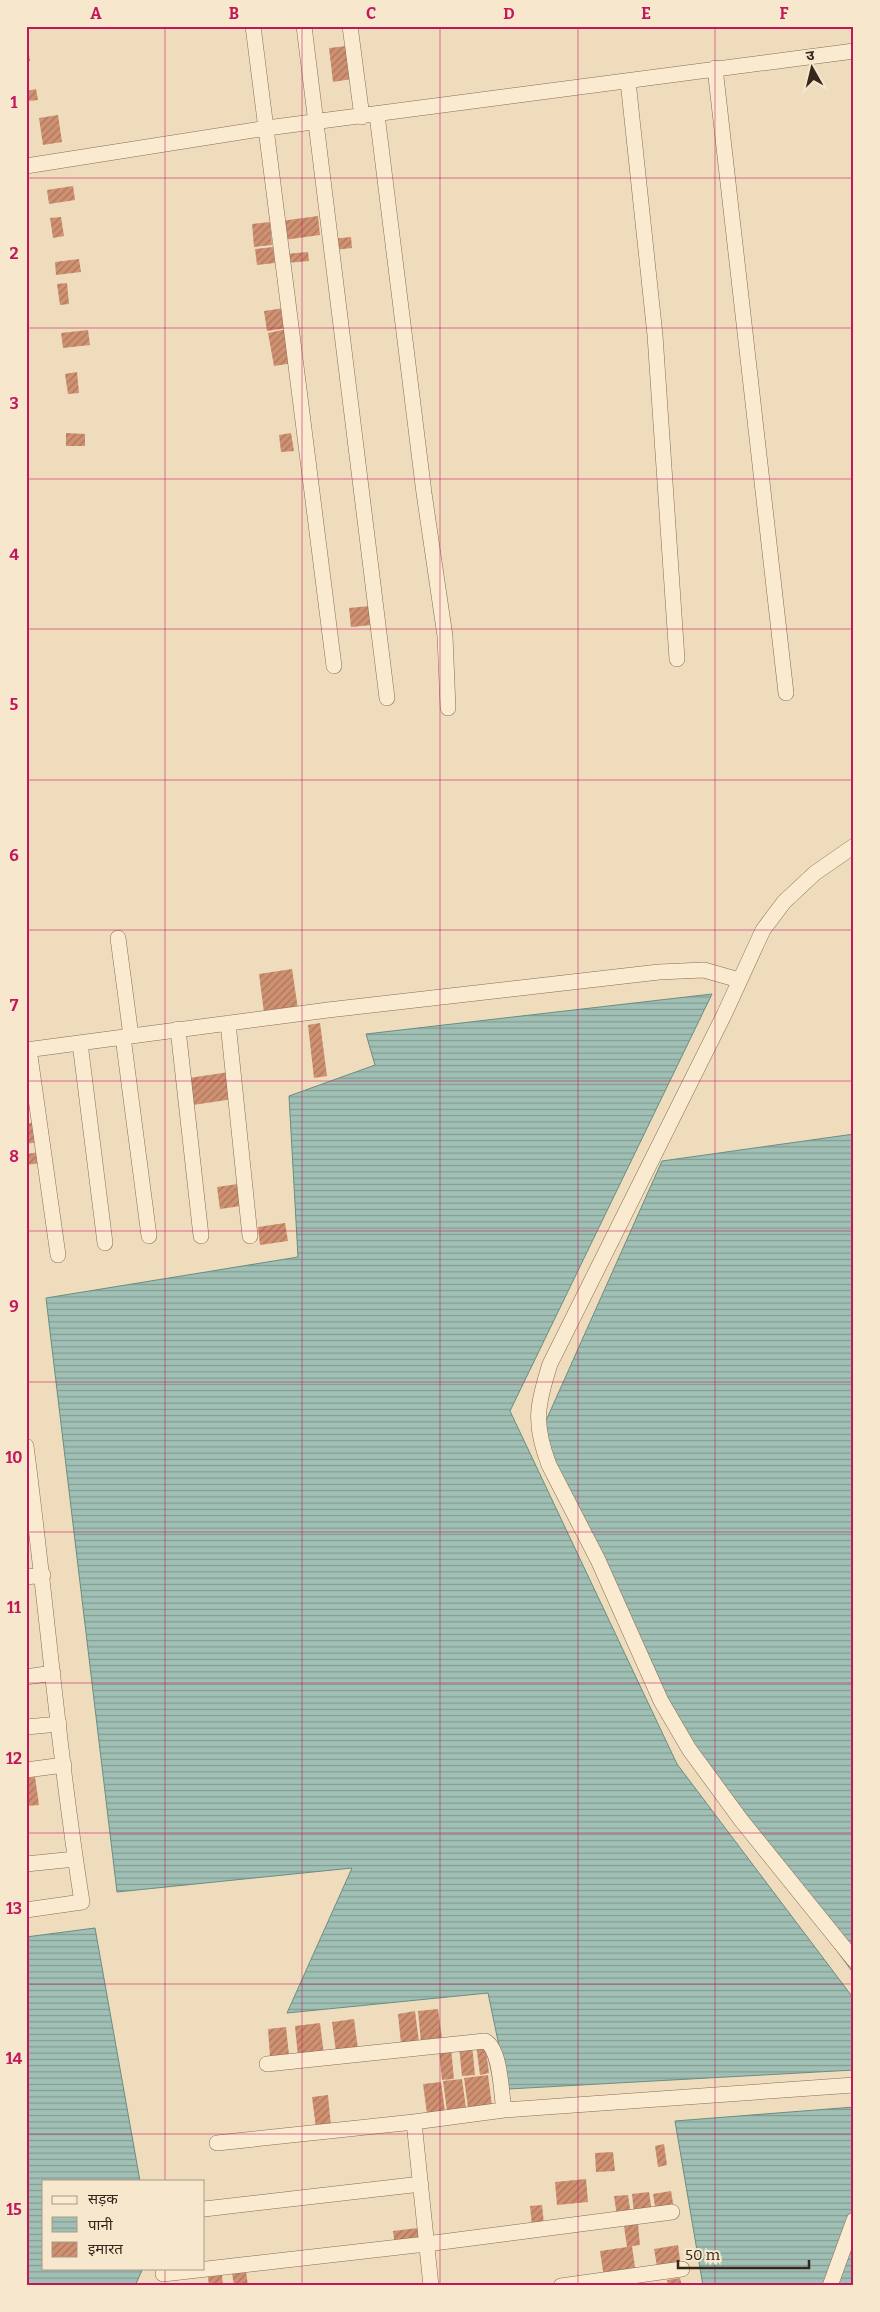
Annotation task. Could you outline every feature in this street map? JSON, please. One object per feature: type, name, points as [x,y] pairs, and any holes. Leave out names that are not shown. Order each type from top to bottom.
[{"type":"street","points":[[253,26],[334,666]]},
{"type":"street","points":[[304,26],[387,698]]},
{"type":"street","points":[[350,26],[362,117]]},
{"type":"street","points":[[26,166],[267,128],[378,115],[715,68],[854,51]]},
{"type":"street","points":[[715,68],[786,693]]},
{"type":"street","points":[[628,81],[655,336],[677,659]]},
{"type":"street","points":[[378,115],[424,493],[445,636],[448,708]]},
{"type":"street","points":[[854,846],[815,873],[784,902],[763,930],[550,1364],[539,1398],[538,1417],[543,1450],[549,1465],[598,1560],[661,1702],[684,1741],[741,1820],[854,1960]]},
{"type":"street","points":[[118,938],[149,1236]]},
{"type":"street","points":[[58,1255],[28,1049],[328,1010],[659,972],[704,970],[739,980]]},
{"type":"street","points":[[228,1023],[250,1236]]},
{"type":"street","points":[[178,1029],[201,1236]]},
{"type":"street","points":[[80,1043],[105,1243]]},
{"type":"street","points":[[26,1446],[31,1528],[43,1575],[75,1859],[82,1902],[26,1910]]},
{"type":"street","points":[[26,1577],[43,1575]]},
{"type":"street","points":[[26,1677],[53,1673]]},
{"type":"street","points":[[26,1727],[59,1724]]},
{"type":"street","points":[[26,1770],[64,1765]]},
{"type":"street","points":[[26,1864],[75,1859]]},
{"type":"street","points":[[267,2064],[485,2040],[494,2050],[504,2110]]},
{"type":"street","points":[[217,2143],[414,2122],[504,2110],[854,2085]]},
{"type":"street","points":[[414,2122],[430,2286]]},
{"type":"street","points":[[205,2209],[421,2184]]},
{"type":"street","points":[[205,2269],[426,2244],[672,2212]]},
{"type":"street","points":[[830,2286],[854,2220]]},
{"type":"street","points":[[561,2286],[682,2269]]},
{"type":"street","points":[[163,2274],[198,2270]]},
{"type":"water","points":[[712,994],[510,1411],[677,1764],[854,1999],[854,2070],[508,2089],[488,1993],[287,2013],[352,1868],[117,1892],[46,1298],[298,1257],[289,1096],[375,1065],[366,1034]]},
{"type":"water","points":[[854,1134],[854,1974],[689,1749],[540,1434],[662,1161]]},
{"type":"water","points":[[95,1928],[140,2180],[42,2180],[42,2270],[142,2270],[135,2286],[26,2286],[26,1937]]},
{"type":"water","points":[[854,2107],[854,2286],[703,2286],[675,2121]]},
{"type":"building","points":[[347,46],[352,79],[333,82],[329,48]]},
{"type":"building","points":[[26,49],[28,49],[30,61],[26,61]]},
{"type":"building","points":[[36,89],[38,100],[28,101],[27,91]]},
{"type":"building","points":[[58,115],[62,142],[43,145],[39,118]]},
{"type":"building","points":[[73,186],[75,200],[49,204],[47,190]]},
{"type":"building","points":[[318,216],[320,235],[284,240],[281,221]]},
{"type":"building","points":[[61,217],[64,236],[53,238],[50,218]]},
{"type":"building","points":[[270,222],[272,245],[254,247],[252,224]]},
{"type":"building","points":[[351,237],[352,248],[334,250],[332,239]]},
{"type":"building","points":[[273,247],[275,263],[257,265],[255,249]]},
{"type":"building","points":[[308,252],[309,261],[286,263],[285,254]]},
{"type":"building","points":[[79,259],[81,272],[56,275],[55,262]]},
{"type":"building","points":[[67,283],[69,304],[60,305],[57,284]]},
{"type":"building","points":[[284,308],[287,328],[267,331],[264,311]]},
{"type":"building","points":[[287,329],[293,363],[274,366],[268,333]]},
{"type":"building","points":[[88,330],[90,345],[63,348],[61,333]]},
{"type":"building","points":[[77,372],[79,393],[68,394],[65,374]]},
{"type":"building","points":[[66,433],[85,434],[85,446],[66,446]]},
{"type":"building","points":[[291,433],[294,451],[281,452],[279,435]]},
{"type":"building","points":[[370,606],[372,625],[351,627],[349,608]]},
{"type":"building","points":[[292,969],[298,1009],[264,1013],[259,974]]},
{"type":"building","points":[[320,1023],[327,1076],[314,1078],[308,1025]]},
{"type":"building","points":[[229,1072],[233,1099],[193,1105],[189,1078]]},
{"type":"building","points":[[36,1122],[39,1142],[26,1144],[26,1124]]},
{"type":"building","points":[[40,1152],[41,1163],[26,1165],[26,1154]]},
{"type":"building","points":[[238,1184],[241,1206],[220,1209],[217,1187]]},
{"type":"building","points":[[285,1223],[288,1241],[260,1245],[258,1227]]},
{"type":"building","points":[[35,1777],[39,1805],[26,1806],[26,1778]]},
{"type":"building","points":[[438,2009],[442,2039],[421,2042],[418,2011]]},
{"type":"building","points":[[415,2011],[419,2042],[401,2044],[398,2014]]},
{"type":"building","points":[[354,2019],[358,2049],[336,2052],[332,2022]]},
{"type":"building","points":[[320,2023],[324,2055],[298,2057],[295,2026]]},
{"type":"building","points":[[286,2027],[289,2055],[270,2057],[268,2029]]},
{"type":"building","points":[[485,2044],[489,2073],[480,2075],[476,2045]]},
{"type":"building","points":[[472,2045],[475,2075],[462,2076],[459,2047]]},
{"type":"building","points":[[451,2048],[454,2079],[442,2080],[439,2050]]},
{"type":"building","points":[[488,2075],[492,2106],[468,2108],[464,2078]]},
{"type":"building","points":[[462,2079],[466,2108],[447,2111],[443,2081]]},
{"type":"building","points":[[441,2082],[445,2111],[427,2114],[423,2084]]},
{"type":"building","points":[[328,2095],[331,2126],[316,2128],[312,2097]]},
{"type":"building","points":[[664,2144],[667,2165],[658,2167],[655,2146]]},
{"type":"building","points":[[613,2152],[615,2171],[596,2172],[595,2153]]},
{"type":"building","points":[[586,2179],[588,2202],[557,2205],[555,2182]]},
{"type":"building","points":[[671,2191],[674,2209],[656,2212],[653,2194]]},
{"type":"building","points":[[649,2192],[652,2212],[634,2214],[632,2194]]},
{"type":"building","points":[[628,2195],[631,2215],[617,2216],[614,2196]]},
{"type":"building","points":[[542,2205],[544,2224],[532,2226],[530,2206]]},
{"type":"building","points":[[638,2224],[640,2245],[632,2246],[636,2274],[604,2278],[600,2251],[627,2247],[624,2226]]},
{"type":"building","points":[[418,2228],[420,2242],[395,2245],[393,2231]]},
{"type":"building","points":[[678,2245],[681,2268],[658,2272],[654,2249]]},
{"type":"building","points":[[246,2271],[248,2286],[234,2286],[232,2273]]},
{"type":"building","points":[[222,2275],[223,2286],[209,2286],[208,2277]]},
{"type":"building","points":[[680,2278],[682,2286],[668,2286],[667,2280]]}]
